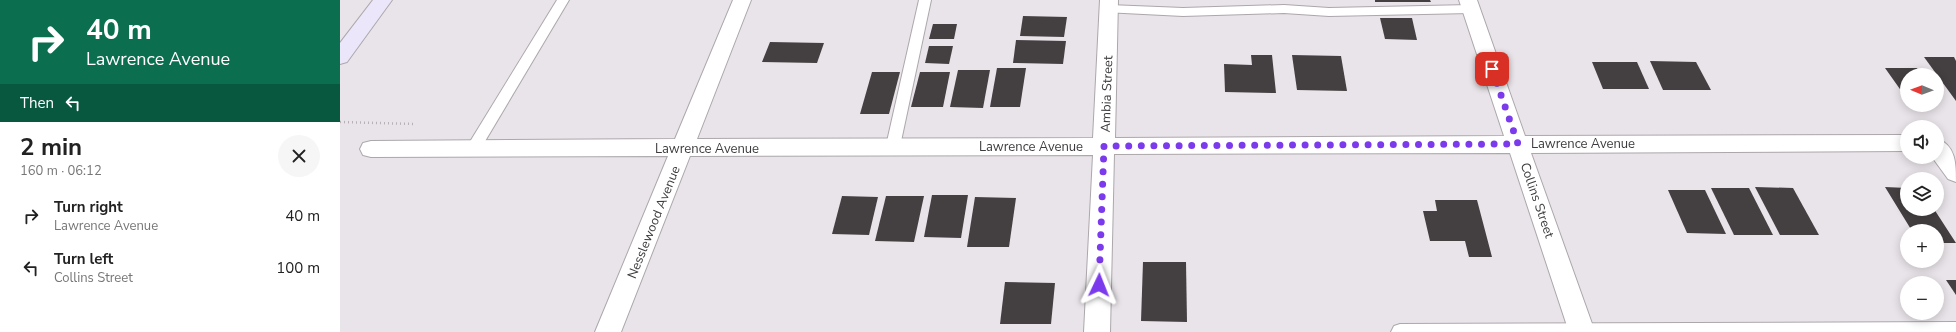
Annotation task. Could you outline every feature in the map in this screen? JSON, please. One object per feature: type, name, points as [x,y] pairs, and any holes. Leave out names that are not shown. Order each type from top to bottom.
[{"type":"main road","points":[[340,57],[383,0]]},
{"type":"street","name":"Nesslewood Avenue","points":[[608,332],[742,0]]},
{"type":"street","name":"Ambia Street","points":[[1097,332],[1109,5]]},
{"type":"street","name":"Collins Street","points":[[1469,5],[1582,332]]},
{"type":"street","name":"Lawrence Avenue","points":[[372,149],[1900,142]]},
{"type":"street","points":[[1944,142],[1956,142]]},
{"type":"street","points":[[1944,157],[1956,173]]},
{"type":"lane","points":[[473,149],[562,0]]},
{"type":"lane","points":[[893,146],[925,0]]},
{"type":"lane","points":[[1109,5],[1183,12],[1284,4],[1329,12],[1469,5]]},
{"type":"lane","points":[[1400,332],[1956,330]]},
{"type":"building","points":[[1375,0],[1430,0],[1431,2],[1375,2]]},
{"type":"building","points":[[1023,16],[1067,17],[1064,37],[1020,36]]},
{"type":"building","points":[[1380,18],[1412,18],[1417,40],[1385,39]]},
{"type":"building","points":[[933,24],[957,24],[954,39],[929,39]]},
{"type":"building","points":[[1016,40],[1066,41],[1063,64],[1013,63]]},
{"type":"building","points":[[770,42],[824,43],[817,63],[762,62]]},
{"type":"building","points":[[929,46],[953,46],[949,64],[925,63]]},
{"type":"building","points":[[1251,55],[1272,55],[1276,93],[1225,92],[1224,64],[1252,65]]},
{"type":"building","points":[[1292,55],[1341,56],[1347,91],[1297,90]]},
{"type":"building","points":[[1924,57],[1954,57],[1956,61],[1956,101],[1944,84],[1944,68],[1932,68]]},
{"type":"building","points":[[1650,61],[1696,62],[1711,90],[1663,90]]},
{"type":"building","points":[[1592,62],[1637,62],[1649,89],[1603,89]]},
{"type":"building","points":[[997,68],[1026,68],[1020,107],[990,107]]},
{"type":"building","points":[[1885,68],[1900,68],[1900,89]]},
{"type":"building","points":[[958,70],[990,70],[983,108],[950,107]]},
{"type":"building","points":[[872,72],[900,72],[889,114],[860,114]]},
{"type":"building","points":[[920,72],[950,72],[943,107],[911,107]]},
{"type":"building","points":[[1755,187],[1793,188],[1819,235],[1780,235]]},
{"type":"building","points":[[1885,187],[1900,188],[1900,211]]},
{"type":"building","points":[[1711,188],[1749,188],[1773,235],[1734,235]]},
{"type":"building","points":[[1668,190],[1705,190],[1726,234],[1687,233]]},
{"type":"building","points":[[932,195],[968,195],[961,238],[924,237]]},
{"type":"building","points":[[842,196],[878,197],[869,235],[832,234]]},
{"type":"building","points":[[886,196],[924,196],[914,242],[875,241]]},
{"type":"building","points":[[975,197],[1016,198],[1009,247],[967,247]]},
{"type":"building","points":[[1435,200],[1477,200],[1492,257],[1469,257],[1465,241],[1430,241],[1423,211],[1437,211]]},
{"type":"building","points":[[1903,216],[1939,216],[1944,224],[1908,224]]},
{"type":"building","points":[[1944,224],[1956,243],[1944,243]]},
{"type":"building","points":[[1143,262],[1186,262],[1187,322],[1141,321]]},
{"type":"building","points":[[1946,280],[1956,280],[1956,295]]},
{"type":"building","points":[[1005,282],[1055,283],[1051,324],[1000,324]]},
{"type":"route","points":[[1099,285],[1104,146],[1518,144],[1492,69]]}]
